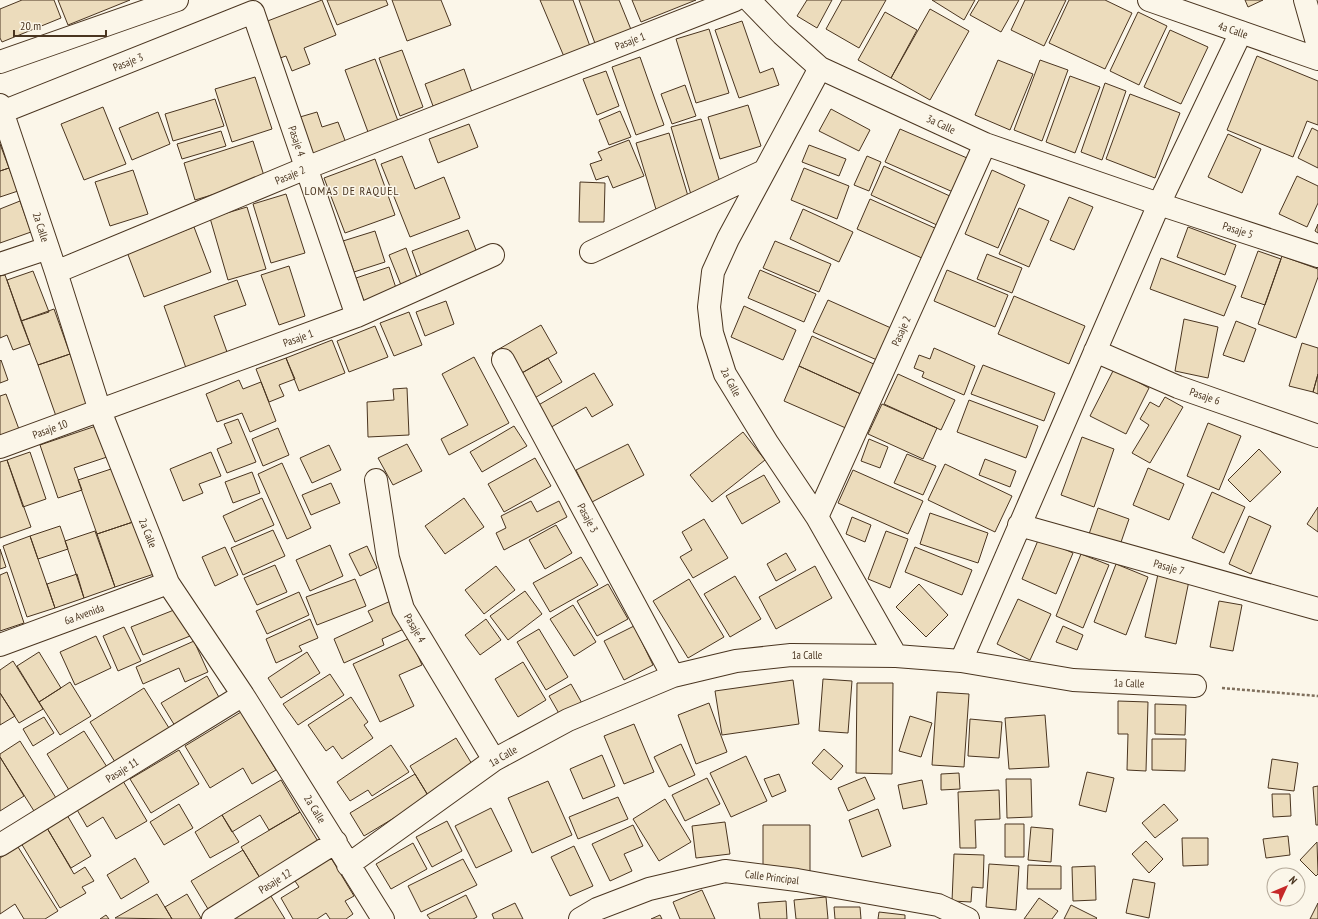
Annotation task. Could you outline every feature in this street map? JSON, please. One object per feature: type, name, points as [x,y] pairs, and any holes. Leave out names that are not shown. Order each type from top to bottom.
[{"type":"street","points":[[0,62],[177,0]]},
{"type":"street","name":"Pasaje 1","points":[[526,82],[735,0]]},
{"type":"street","name":"3a Calle","points":[[749,0],[782,34],[820,68],[985,144],[1159,204]]},
{"type":"street","name":"4a Calle","points":[[1149,0],[1318,59]]},
{"type":"street","points":[[1305,0],[1318,46]]},
{"type":"street","name":"Pasaje 3","points":[[1,108],[254,12]]},
{"type":"street","name":"Pasaje 4","points":[[254,12],[357,316]]},
{"type":"street","points":[[961,661],[1159,204],[1241,32]]},
{"type":"street","name":"2a Calle","points":[[820,68],[728,239],[713,272],[709,306],[712,333],[725,374],[768,444],[817,517],[896,656]]},
{"type":"street","name":"Pasaje 2","points":[[56,272],[306,168],[526,82]]},
{"type":"street","name":"2a Calle","points":[[1,108],[56,272],[100,411],[168,583],[243,695],[383,919]]},
{"type":"street","name":"Pasaje 2","points":[[817,517],[985,144]]},
{"type":"street","points":[[591,252],[764,171]]},
{"type":"street","name":"Pasaje 5","points":[[1159,204],[1318,256]]},
{"type":"street","points":[[0,264],[48,248]]},
{"type":"street","name":"Pasaje 1","points":[[100,411],[357,316],[494,255]]},
{"type":"street","name":"Pasaje 6","points":[[1095,351],[1178,387],[1318,436]]},
{"type":"street","name":"Pasaje 3","points":[[503,360],[672,676]]},
{"type":"street","name":"Pasaje 10","points":[[0,447],[100,411]]},
{"type":"street","name":"Pasaje 4","points":[[376,480],[388,558],[403,609],[494,760]]},
{"type":"street","name":"Pasaje 7","points":[[1019,525],[1318,609]]},
{"type":"street","name":"6a Avenida","points":[[0,645],[168,583]]},
{"type":"street","name":"1a Calle","points":[[348,865],[494,760],[568,720],[672,676],[736,661],[790,655],[896,656],[961,661],[1073,680],[1195,686]]},
{"type":"street","name":"Pasaje 11","points":[[0,845],[243,695]]},
{"type":"street","name":"Pasaje 12","points":[[213,919],[336,842]]},
{"type":"street","name":"Calle Principal","points":[[580,919],[597,909],[649,889],[725,872],[797,880],[938,905],[968,919]]},
{"type":"path","points":[[1195,686],[1318,696]]},
{"type":"building","points":[[22,0],[54,0],[61,18],[2,42],[0,38],[0,9]]},
{"type":"building","points":[[58,0],[130,0],[68,25]]},
{"type":"building","points":[[322,0],[336,35],[304,48],[310,64],[292,71],[286,56],[280,58],[265,22]]},
{"type":"building","points":[[327,0],[386,0],[388,5],[337,25]]},
{"type":"building","points":[[392,0],[441,0],[451,25],[407,41]]},
{"type":"building","points":[[540,0],[573,0],[591,49],[565,59]]},
{"type":"building","points":[[579,0],[619,0],[632,32],[596,46]]},
{"type":"building","points":[[632,0],[696,0],[641,22]]},
{"type":"building","points":[[807,0],[832,0],[817,28],[797,16]]},
{"type":"building","points":[[842,0],[886,0],[859,48],[826,29]]},
{"type":"building","points":[[932,0],[975,0],[964,20]]},
{"type":"building","points":[[979,0],[1019,0],[1001,32],[970,15]]},
{"type":"building","points":[[1025,0],[1066,0],[1044,46],[1011,30]]},
{"type":"building","points":[[1069,0],[1105,0],[1132,13],[1105,69],[1049,43]]},
{"type":"building","points":[[1245,0],[1263,0],[1248,7]]},
{"type":"building","points":[[930,9],[969,31],[930,100],[891,78]]},
{"type":"building","points":[[885,12],[917,30],[891,78],[858,60]]},
{"type":"building","points":[[1138,12],[1167,26],[1139,85],[1110,71]]},
{"type":"building","points":[[742,21],[760,73],[773,68],[779,85],[739,98],[715,30]]},
{"type":"building","points":[[709,29],[729,93],[696,103],[676,39]]},
{"type":"building","points":[[1170,30],[1208,47],[1181,104],[1144,87]]},
{"type":"building","points":[[402,50],[423,107],[400,116],[379,58]]},
{"type":"building","points":[[1257,56],[1318,81],[1318,125],[1307,121],[1293,157],[1227,130]]},
{"type":"building","points":[[640,57],[664,125],[636,135],[612,67]]},
{"type":"building","points":[[375,59],[398,121],[368,132],[345,70]]},
{"type":"building","points":[[998,60],[1033,74],[1010,130],[975,115]]},
{"type":"building","points":[[1040,60],[1068,70],[1042,141],[1014,130]]},
{"type":"building","points":[[464,69],[472,92],[433,106],[425,84]]},
{"type":"building","points":[[606,71],[619,106],[597,115],[583,79]]},
{"type":"building","points":[[1070,76],[1100,87],[1075,153],[1046,142]]},
{"type":"building","points":[[255,77],[272,129],[232,142],[215,89]]},
{"type":"building","points":[[1105,83],[1126,91],[1102,160],[1081,152]]},
{"type":"building","points":[[685,85],[696,116],[672,124],[661,94]]},
{"type":"building","points":[[1130,94],[1180,113],[1155,178],[1106,159]]},
{"type":"building","points":[[215,99],[224,126],[173,141],[165,114]]},
{"type":"building","points":[[748,105],[761,146],[720,159],[708,117]]},
{"type":"building","points":[[103,107],[126,164],[84,180],[61,124]]},
{"type":"building","points":[[831,109],[870,130],[859,151],[819,131]]},
{"type":"building","points":[[620,111],[631,137],[609,145],[599,120]]},
{"type":"building","points":[[158,112],[170,144],[132,160],[119,128]]},
{"type":"building","points":[[317,112],[322,127],[338,122],[346,143],[314,156],[300,117]]},
{"type":"building","points":[[701,119],[722,189],[692,198],[671,127]]},
{"type":"building","points":[[469,124],[478,147],[438,163],[429,139]]},
{"type":"building","points":[[1312,128],[1318,131],[1318,168],[1298,158]]},
{"type":"building","points":[[900,129],[967,158],[953,192],[885,162]]},
{"type":"building","points":[[221,131],[226,146],[182,159],[177,144]]},
{"type":"building","points":[[669,133],[691,206],[658,216],[636,143]]},
{"type":"building","points":[[1228,134],[1261,149],[1242,193],[1208,177]]},
{"type":"building","points":[[629,140],[644,176],[613,188],[608,176],[596,180],[590,164],[602,160],[598,152]]},
{"type":"building","points":[[253,141],[265,179],[195,200],[184,163]]},
{"type":"building","points":[[0,144],[9,168],[0,171]]},
{"type":"building","points":[[809,145],[846,159],[839,176],[802,162]]},
{"type":"building","points":[[402,156],[415,189],[444,177],[460,218],[410,237],[381,164]]},
{"type":"building","points":[[867,156],[881,162],[869,191],[854,185]]},
{"type":"building","points":[[375,159],[395,215],[345,233],[324,178]]},
{"type":"building","points":[[884,166],[952,197],[939,226],[871,195]]},
{"type":"building","points":[[9,168],[18,191],[0,197],[0,171]]},
{"type":"building","points":[[804,168],[849,186],[837,219],[791,200]]},
{"type":"building","points":[[133,170],[148,214],[110,226],[95,182]]},
{"type":"building","points":[[992,170],[1025,185],[998,248],[965,234]]},
{"type":"building","points":[[1297,176],[1318,186],[1318,203],[1307,227],[1279,214]]},
{"type":"building","points":[[580,182],[605,183],[604,222],[579,222]]},
{"type":"building","points":[[286,194],[305,253],[271,263],[253,204]]},
{"type":"building","points":[[1069,197],[1093,207],[1074,250],[1050,240]]},
{"type":"building","points":[[870,199],[937,229],[924,259],[857,229]]},
{"type":"building","points":[[20,201],[31,232],[0,243],[0,209]]},
{"type":"building","points":[[247,207],[266,269],[228,280],[210,218]]},
{"type":"building","points":[[1019,208],[1049,221],[1029,267],[999,254]]},
{"type":"building","points":[[803,209],[853,232],[839,262],[790,239]]},
{"type":"building","points":[[1318,224],[1318,233],[1315,231]]},
{"type":"building","points":[[194,227],[211,272],[144,297],[127,252]]},
{"type":"building","points":[[1188,227],[1236,245],[1225,275],[1177,257]]},
{"type":"building","points":[[468,230],[480,260],[423,281],[412,251]]},
{"type":"building","points":[[375,231],[385,262],[354,272],[343,241]]},
{"type":"building","points":[[775,241],[831,264],[819,292],[763,268]]},
{"type":"building","points":[[406,248],[419,283],[403,290],[389,255]]},
{"type":"building","points":[[1258,251],[1281,259],[1265,305],[1241,297]]},
{"type":"building","points":[[987,254],[1022,268],[1012,293],[977,279]]},
{"type":"building","points":[[1282,256],[1318,269],[1318,277],[1296,338],[1258,324]]},
{"type":"building","points":[[1161,258],[1236,286],[1224,316],[1150,289]]},
{"type":"building","points":[[289,266],[305,316],[279,325],[261,275]]},
{"type":"building","points":[[389,267],[397,291],[364,302],[356,278]]},
{"type":"building","points":[[760,270],[816,294],[804,322],[748,298]]},
{"type":"building","points":[[947,270],[1008,295],[995,327],[934,301]]},
{"type":"building","points":[[33,271],[49,312],[21,321],[7,280]]},
{"type":"building","points":[[5,275],[30,344],[13,350],[7,335],[0,338],[0,276]]},
{"type":"building","points":[[237,280],[246,305],[214,316],[227,352],[186,368],[164,306]]},
{"type":"building","points":[[1014,296],[1085,326],[1069,364],[998,334]]},
{"type":"building","points":[[828,300],[891,328],[877,360],[813,332]]},
{"type":"building","points":[[446,301],[454,324],[425,336],[416,312]]},
{"type":"building","points":[[744,306],[796,330],[783,360],[731,337]]},
{"type":"building","points":[[54,309],[70,354],[38,365],[21,321]]},
{"type":"building","points":[[409,312],[422,345],[394,356],[380,323]]},
{"type":"building","points":[[1184,319],[1218,327],[1208,378],[1175,371]]},
{"type":"building","points":[[1236,321],[1256,329],[1244,362],[1223,355]]},
{"type":"building","points":[[541,325],[557,353],[508,381],[492,353]]},
{"type":"building","points":[[375,326],[388,357],[349,372],[337,341]]},
{"type":"building","points":[[812,336],[876,365],[863,395],[799,366]]},
{"type":"building","points":[[332,340],[345,373],[299,391],[286,358]]},
{"type":"building","points":[[1302,343],[1318,348],[1318,374],[1313,392],[1289,386]]},
{"type":"building","points":[[934,348],[975,366],[964,395],[922,377],[924,372],[914,368],[919,355],[930,359]]},
{"type":"building","points":[[70,354],[89,407],[57,419],[38,365]]},
{"type":"building","points":[[474,357],[509,423],[449,455],[441,439],[468,425],[442,374]]},
{"type":"building","points":[[286,358],[295,379],[279,385],[284,396],[269,402],[256,369]]},
{"type":"building","points":[[548,358],[562,382],[526,403],[513,378]]},
{"type":"building","points":[[1,360],[8,380],[0,383],[0,361]]},
{"type":"building","points":[[983,365],[1055,393],[1044,421],[971,394]]},
{"type":"building","points":[[799,366],[863,395],[848,429],[784,401]]},
{"type":"building","points":[[1114,369],[1149,388],[1126,434],[1090,416]]},
{"type":"building","points":[[594,373],[613,405],[592,417],[586,407],[548,429],[535,407]]},
{"type":"building","points":[[898,374],[955,400],[941,430],[884,404]]},
{"type":"building","points":[[1318,374],[1318,394],[1313,392]]},
{"type":"building","points":[[239,380],[243,389],[261,382],[276,421],[250,432],[242,413],[217,422],[206,394]]},
{"type":"building","points":[[407,388],[409,435],[368,437],[367,402],[394,400],[393,389]]},
{"type":"building","points":[[6,394],[20,432],[0,439],[0,396]]},
{"type":"building","points":[[1165,397],[1183,407],[1150,463],[1132,453],[1149,425],[1140,419],[1150,402],[1159,407]]},
{"type":"building","points":[[969,400],[1038,426],[1026,458],[957,432]]},
{"type":"building","points":[[882,404],[937,428],[923,459],[868,434]]},
{"type":"building","points":[[238,419],[256,462],[227,473],[217,449],[232,443],[224,424]]},
{"type":"building","points":[[1208,423],[1241,436],[1219,490],[1187,476]]},
{"type":"building","points":[[96,426],[107,457],[74,468],[82,490],[58,498],[40,445]]},
{"type":"building","points":[[514,426],[527,446],[482,472],[470,452]]},
{"type":"building","points":[[278,428],[289,455],[263,466],[252,439]]},
{"type":"building","points":[[743,432],[765,460],[712,502],[690,475]]},
{"type":"building","points":[[1082,437],[1114,449],[1094,507],[1061,495]]},
{"type":"building","points":[[869,439],[888,447],[880,468],[861,461]]},
{"type":"building","points":[[407,444],[422,471],[393,485],[378,458]]},
{"type":"building","points":[[628,444],[644,475],[592,502],[576,470]]},
{"type":"building","points":[[329,445],[341,470],[312,483],[300,458]]},
{"type":"building","points":[[1259,449],[1281,472],[1250,502],[1228,480]]},
{"type":"building","points":[[30,452],[46,499],[23,507],[7,460]]},
{"type":"building","points":[[211,452],[221,476],[199,484],[203,493],[183,501],[170,469]]},
{"type":"building","points":[[907,454],[936,466],[923,495],[894,483]]},
{"type":"building","points":[[535,458],[551,486],[504,512],[488,484]]},
{"type":"building","points":[[985,459],[1016,471],[1010,487],[979,475]]},
{"type":"building","points":[[7,460],[31,527],[0,538],[0,462]]},
{"type":"building","points":[[282,463],[311,528],[287,539],[258,474]]},
{"type":"building","points":[[945,464],[1012,496],[995,532],[928,500]]},
{"type":"building","points":[[117,467],[136,521],[97,534],[78,480]]},
{"type":"building","points":[[1148,468],[1184,484],[1169,520],[1133,505]]},
{"type":"building","points":[[853,470],[923,501],[908,534],[838,503]]},
{"type":"building","points":[[252,472],[260,493],[233,503],[225,482]]},
{"type":"building","points":[[764,475],[780,502],[742,524],[726,496]]},
{"type":"building","points":[[331,483],[340,503],[311,515],[302,495]]},
{"type":"building","points":[[1212,492],[1245,507],[1224,553],[1192,538]]},
{"type":"building","points":[[262,498],[274,525],[235,542],[223,516]]},
{"type":"building","points":[[464,498],[484,527],[445,554],[425,526]]},
{"type":"building","points":[[531,501],[537,512],[559,501],[567,517],[504,550],[496,533],[506,528],[501,516]]},
{"type":"building","points":[[1318,507],[1318,532],[1307,524]]},
{"type":"building","points":[[1098,508],[1129,519],[1119,548],[1088,537]]},
{"type":"building","points":[[930,513],[988,533],[978,563],[920,544]]},
{"type":"building","points":[[1249,516],[1271,526],[1251,574],[1229,564]]},
{"type":"building","points":[[852,517],[871,525],[865,542],[846,534]]},
{"type":"building","points":[[704,519],[728,558],[693,578],[680,557],[692,550],[682,532]]},
{"type":"building","points":[[136,521],[154,574],[115,587],[97,534]]},
{"type":"building","points":[[556,525],[572,553],[545,569],[529,540]]},
{"type":"building","points":[[60,526],[68,549],[38,559],[30,536]]},
{"type":"building","points":[[273,530],[285,556],[243,575],[231,548]]},
{"type":"building","points":[[95,531],[115,587],[84,598],[65,541]]},
{"type":"building","points":[[886,531],[908,539],[890,588],[868,579]]},
{"type":"building","points":[[30,536],[55,608],[27,617],[3,546]]},
{"type":"building","points":[[1039,538],[1073,553],[1056,594],[1022,579]]},
{"type":"building","points":[[330,545],[343,576],[310,591],[296,560]]},
{"type":"building","points":[[367,546],[377,568],[360,576],[349,554]]},
{"type":"building","points":[[225,547],[238,575],[215,586],[202,557]]},
{"type":"building","points":[[915,547],[972,570],[962,595],[905,572]]},
{"type":"building","points":[[0,549],[6,567],[0,569]]},
{"type":"building","points":[[786,553],[796,570],[776,581],[767,564]]},
{"type":"building","points":[[1081,554],[1109,565],[1083,628],[1056,616]]},
{"type":"building","points":[[581,557],[598,585],[550,612],[533,583]]},
{"type":"building","points":[[1116,564],[1148,577],[1126,635],[1094,622]]},
{"type":"building","points":[[275,565],[287,592],[257,605],[244,578]]},
{"type":"building","points":[[496,566],[515,590],[484,614],[465,590]]},
{"type":"building","points":[[815,566],[832,598],[776,629],[759,597]]},
{"type":"building","points":[[1159,569],[1190,576],[1176,644],[1145,637]]},
{"type":"building","points":[[7,572],[24,623],[0,631],[0,575]]},
{"type":"building","points":[[77,574],[84,598],[55,608],[47,584]]},
{"type":"building","points":[[735,576],[761,619],[730,637],[704,594]]},
{"type":"building","points":[[355,579],[366,606],[317,625],[306,597]]},
{"type":"building","points":[[689,579],[724,637],[688,658],[653,601]]},
{"type":"building","points":[[608,584],[628,619],[597,636],[577,601]]},
{"type":"building","points":[[919,584],[948,615],[926,637],[896,607]]},
{"type":"building","points":[[525,591],[542,614],[508,640],[490,616]]},
{"type":"building","points":[[299,592],[309,615],[267,634],[256,611]]},
{"type":"building","points":[[1018,599],[1051,614],[1030,660],[997,644]]},
{"type":"building","points":[[393,600],[406,628],[382,639],[384,645],[344,663],[334,639],[373,621],[368,611]]},
{"type":"building","points":[[1219,601],[1242,605],[1233,651],[1210,647]]},
{"type":"building","points":[[573,605],[596,642],[574,656],[550,619]]},
{"type":"building","points":[[179,608],[190,636],[143,655],[131,627]]},
{"type":"building","points":[[310,619],[318,638],[299,646],[302,651],[276,663],[266,639]]},
{"type":"building","points":[[486,619],[501,640],[480,655],[465,635]]},
{"type":"building","points":[[634,626],[653,665],[624,680],[604,641]]},
{"type":"building","points":[[1063,626],[1083,635],[1077,650],[1056,642]]},
{"type":"building","points":[[124,627],[141,661],[118,671],[103,636]]},
{"type":"building","points":[[539,629],[568,677],[546,690],[517,642]]},
{"type":"building","points":[[96,636],[111,668],[75,685],[60,652]]},
{"type":"building","points":[[410,638],[422,665],[399,675],[414,706],[380,722],[353,664]]},
{"type":"building","points":[[194,641],[208,672],[185,682],[179,668],[143,684],[136,667]]},
{"type":"building","points":[[39,652],[61,688],[39,702],[17,666]]},
{"type":"building","points":[[307,652],[320,673],[281,698],[268,678]]},
{"type":"building","points":[[13,661],[43,709],[19,723],[0,693],[0,670]]},
{"type":"building","points":[[523,662],[546,700],[518,717],[495,679]]},
{"type":"building","points":[[330,674],[344,695],[298,725],[283,704]]},
{"type":"building","points":[[207,676],[220,699],[175,726],[161,703]]},
{"type":"building","points":[[823,679],[852,681],[848,733],[819,731]]},
{"type":"building","points":[[793,680],[799,724],[722,735],[715,691]]},
{"type":"building","points":[[70,682],[91,716],[60,735],[39,702]]},
{"type":"building","points":[[857,683],[893,683],[892,774],[856,773]]},
{"type":"building","points":[[571,684],[583,705],[561,717],[549,696]]},
{"type":"building","points":[[144,688],[169,728],[115,762],[90,722]]},
{"type":"building","points":[[937,692],[969,694],[964,767],[932,765]]},
{"type":"building","points":[[0,693],[15,716],[0,725]]},
{"type":"building","points":[[351,697],[368,722],[364,725],[373,738],[342,759],[333,746],[326,751],[308,725]]},
{"type":"building","points":[[1118,701],[1148,702],[1146,771],[1127,770],[1128,734],[1118,734]]},
{"type":"building","points":[[709,703],[727,752],[696,764],[678,715]]},
{"type":"building","points":[[1155,704],[1186,705],[1185,735],[1155,734]]},
{"type":"building","points":[[241,712],[276,770],[252,784],[243,768],[210,788],[185,746]]},
{"type":"building","points":[[1045,715],[1049,767],[1009,769],[1005,718]]},
{"type":"building","points":[[910,716],[932,723],[921,757],[899,751]]},
{"type":"building","points":[[44,717],[54,733],[33,746],[23,729]]},
{"type":"building","points":[[970,719],[1002,722],[999,758],[968,756]]},
{"type":"building","points":[[634,724],[654,772],[624,784],[604,736]]},
{"type":"building","points":[[84,731],[107,767],[69,790],[47,754]]},
{"type":"building","points":[[456,738],[475,769],[429,797],[410,766]]},
{"type":"building","points":[[1152,739],[1186,739],[1185,771],[1152,770]]},
{"type":"building","points":[[20,741],[56,798],[34,811],[0,757],[0,754]]},
{"type":"building","points":[[681,744],[695,775],[669,787],[654,757]]},
{"type":"building","points":[[391,745],[409,772],[372,796],[368,790],[350,801],[337,782]]},
{"type":"building","points":[[824,749],[843,766],[831,780],[812,763]]},
{"type":"building","points":[[179,750],[199,784],[151,813],[130,779]]},
{"type":"building","points":[[602,755],[615,786],[583,799],[570,769]]},
{"type":"building","points":[[746,756],[767,801],[731,817],[710,773]]},
{"type":"building","points":[[0,757],[24,796],[0,811]]},
{"type":"building","points":[[1272,759],[1298,763],[1294,791],[1268,788]]},
{"type":"building","points":[[1087,772],[1114,778],[1106,812],[1079,805]]},
{"type":"building","points":[[959,773],[960,789],[941,790],[941,774]]},
{"type":"building","points":[[415,774],[429,797],[364,836],[350,813]]},
{"type":"building","points":[[779,774],[786,791],[772,797],[764,779]]},
{"type":"building","points":[[865,777],[875,799],[848,811],[838,788]]},
{"type":"building","points":[[707,778],[720,804],[685,821],[672,795]]},
{"type":"building","points":[[1006,779],[1031,779],[1032,817],[1007,818]]},
{"type":"building","points":[[281,780],[300,812],[269,830],[260,815],[232,832],[222,815]]},
{"type":"building","points":[[922,780],[927,804],[903,809],[898,785]]},
{"type":"building","points":[[123,781],[147,821],[116,839],[103,817],[87,827],[76,808]]},
{"type":"building","points":[[548,781],[572,835],[532,853],[508,798]]},
{"type":"building","points":[[1318,786],[1318,825],[1316,825],[1313,787]]},
{"type":"building","points":[[999,790],[1000,819],[975,820],[976,848],[960,848],[958,792]]},
{"type":"building","points":[[1272,794],[1290,794],[1291,816],[1273,817]]},
{"type":"building","points":[[618,797],[628,819],[578,839],[569,817]]},
{"type":"building","points":[[665,799],[691,842],[659,861],[633,819]]},
{"type":"building","points":[[179,804],[193,828],[164,845],[150,822]]},
{"type":"building","points":[[1164,804],[1178,820],[1155,838],[1142,823]]},
{"type":"building","points":[[491,808],[512,851],[476,868],[455,826]]},
{"type":"building","points":[[878,809],[891,846],[862,857],[849,820]]},
{"type":"building","points":[[300,812],[319,843],[260,878],[241,847]]},
{"type":"building","points":[[67,815],[91,856],[71,868],[47,828]]},
{"type":"building","points":[[222,815],[239,842],[210,858],[195,832]]},
{"type":"building","points":[[447,821],[462,851],[432,867],[416,837]]},
{"type":"building","points":[[725,822],[730,854],[696,858],[692,826]]},
{"type":"building","points":[[1005,824],[1024,824],[1024,857],[1005,857]]},
{"type":"building","points":[[633,825],[643,846],[624,854],[632,871],[610,881],[592,844]]},
{"type":"building","points":[[763,825],[810,825],[810,872],[763,871]]},
{"type":"building","points":[[1031,827],[1053,829],[1051,862],[1028,860]]},
{"type":"building","points":[[47,828],[74,874],[85,867],[94,881],[82,887],[86,893],[60,908],[21,843]]},
{"type":"building","points":[[1288,836],[1290,855],[1266,858],[1263,839]]},
{"type":"building","points":[[1182,838],[1208,838],[1208,865],[1183,866]]},
{"type":"building","points":[[1146,841],[1163,859],[1149,873],[1132,854]]},
{"type":"building","points":[[1317,842],[1318,874],[1316,876],[1300,860]]},
{"type":"building","points":[[413,843],[427,869],[391,889],[376,864]]},
{"type":"building","points":[[574,846],[593,886],[570,896],[551,857]]},
{"type":"building","points":[[18,847],[58,911],[45,919],[24,919],[15,904],[0,914],[0,858]]},
{"type":"building","points":[[243,850],[260,878],[208,909],[191,881]]},
{"type":"building","points":[[954,854],[984,855],[983,888],[972,887],[971,902],[952,901]]},
{"type":"building","points":[[135,858],[149,882],[121,899],[107,875]]},
{"type":"building","points":[[331,858],[354,896],[345,901],[353,914],[346,919],[330,919],[326,913],[317,919],[293,919],[281,898],[299,887],[295,881]]},
{"type":"building","points":[[463,859],[477,885],[421,912],[408,886]]},
{"type":"building","points":[[989,864],[1019,866],[1016,910],[986,907]]},
{"type":"building","points":[[1028,865],[1061,866],[1061,889],[1027,889]]},
{"type":"building","points":[[1095,866],[1096,900],[1073,901],[1072,867]]},
{"type":"building","points":[[1133,879],[1155,883],[1149,918],[1126,913]]},
{"type":"building","points":[[702,890],[715,919],[680,919],[673,902]]},
{"type":"building","points":[[269,893],[285,919],[227,919]]},
{"type":"building","points":[[157,894],[172,919],[115,918]]},
{"type":"building","points":[[187,894],[201,918],[172,919],[165,907]]},
{"type":"building","points":[[466,895],[477,917],[473,919],[430,919],[427,915]]},
{"type":"building","points":[[826,897],[828,919],[796,919],[794,900]]},
{"type":"building","points":[[1039,898],[1058,911],[1052,919],[1024,919]]},
{"type":"building","points":[[786,901],[787,919],[760,919],[758,903]]},
{"type":"building","points":[[515,903],[523,919],[494,919],[492,914]]},
{"type":"building","points":[[1318,903],[1318,919],[1310,919]]},
{"type":"building","points":[[1071,905],[1097,918],[1064,919]]},
{"type":"building","points":[[834,907],[860,907],[861,919],[835,919]]},
{"type":"building","points":[[879,912],[905,915],[905,919],[878,919]]},
{"type":"building","points":[[106,915],[109,919],[100,919]]},
{"type":"building","points":[[660,915],[662,919],[651,919]]},
{"type":"district","name":"LOMAS DE RAQUEL","points":[[352,190]]}]
